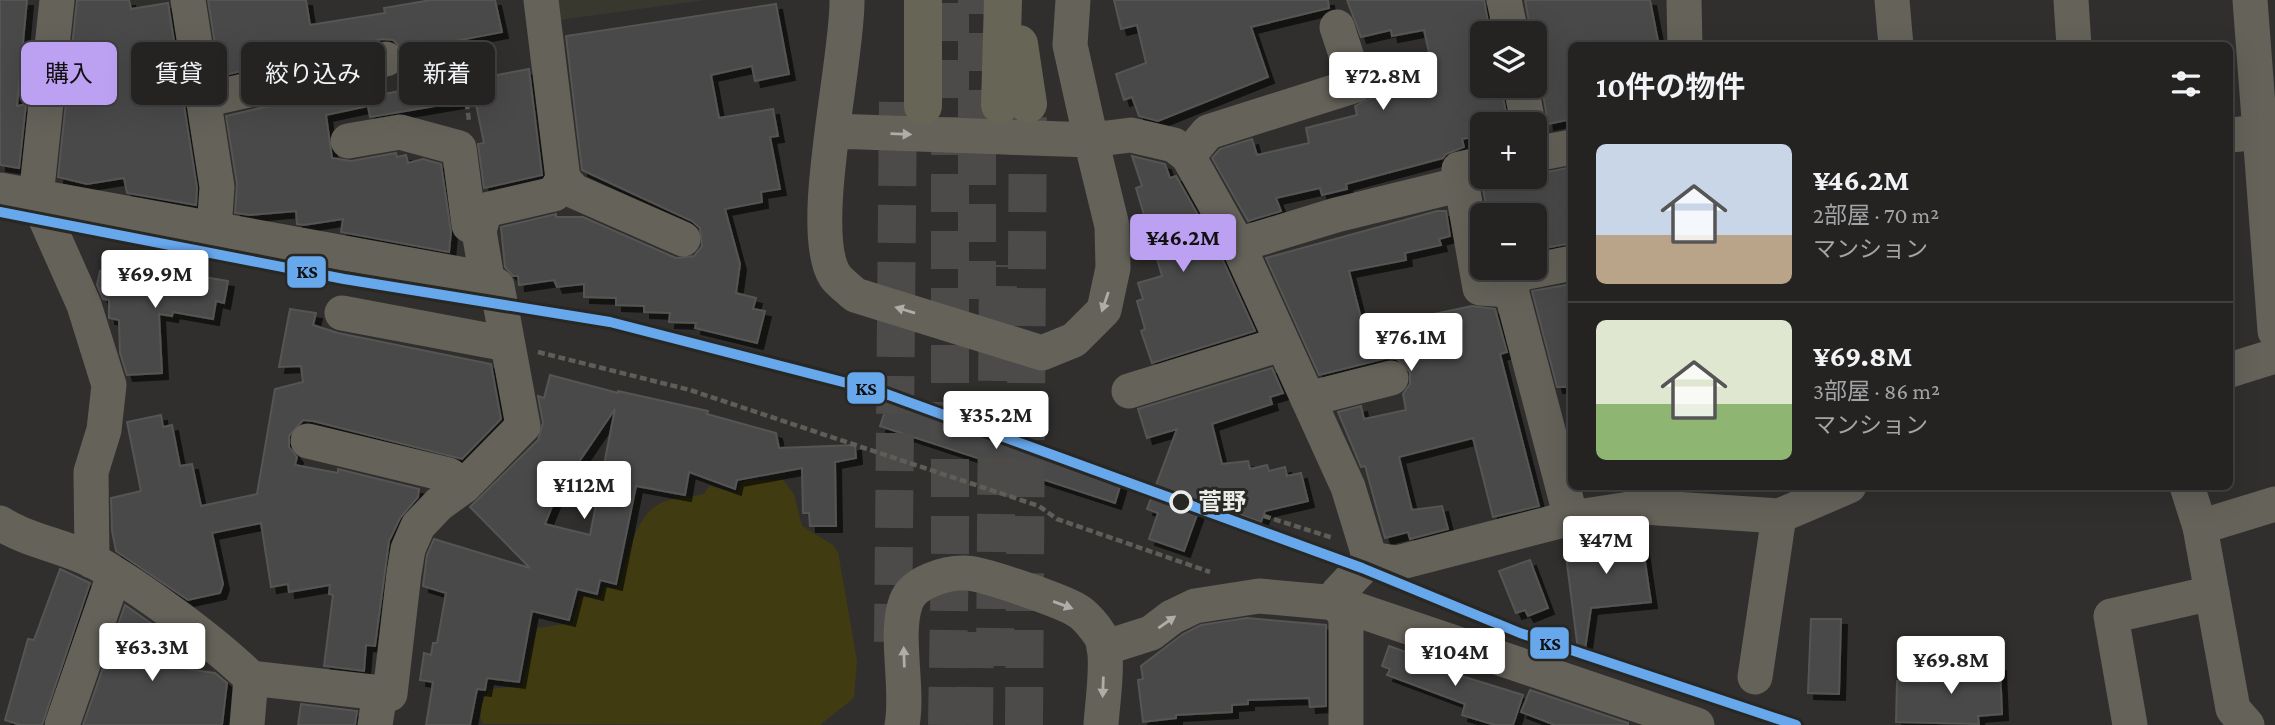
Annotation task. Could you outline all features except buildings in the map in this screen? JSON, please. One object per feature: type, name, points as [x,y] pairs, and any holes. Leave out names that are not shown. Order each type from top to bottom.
[{"type":"highway","points":[[914,0],[911,104],[923,0]]},
{"type":"highway","points":[[1003,0],[1014,104],[1013,0]]},
{"type":"street","points":[[57,0],[36,197],[84,305],[109,385],[104,430],[91,472],[103,568],[62,725]]},
{"type":"street","points":[[188,0],[195,42]]},
{"type":"street","points":[[541,0],[563,179],[574,191],[683,239]]},
{"type":"street","points":[[847,0],[825,194],[828,254],[835,276],[855,295],[1042,353],[1074,340],[1104,310],[1113,268],[1112,226],[1070,45],[1073,0]]},
{"type":"street","points":[[1504,0],[1508,21]]},
{"type":"street","points":[[1684,0],[1685,42]]},
{"type":"street","points":[[1892,0],[1896,42]]},
{"type":"street","points":[[2071,0],[2074,42]]},
{"type":"street","points":[[2250,0],[2254,133],[2275,331]]},
{"type":"street","points":[[1188,156],[1208,132],[1356,85],[1337,27]]},
{"type":"street","points":[[227,95],[386,58]]},
{"type":"street","points":[[205,105],[218,187],[214,229]]},
{"type":"street","points":[[833,131],[1091,140],[1130,135],[1174,145],[1188,156],[1238,245],[1348,486],[1369,554]]},
{"type":"street","points":[[348,141],[400,132],[459,148],[469,225],[479,231]]},
{"type":"street","points":[[1547,152],[1568,148]]},
{"type":"street","points":[[1238,245],[1468,172],[1480,288],[1511,290]]},
{"type":"street","points":[[487,279],[479,231],[485,210],[554,194],[563,179]]},
{"type":"street","points":[[0,190],[487,279],[497,286],[523,426],[464,486],[439,504],[418,526],[408,549],[399,600],[390,694],[378,709],[251,678],[184,624],[103,568],[54,549],[0,523]]},
{"type":"street","points":[[1568,264],[1517,274],[1511,290],[1571,518]]},
{"type":"street","points":[[342,313],[507,344]]},
{"type":"street","points":[[1129,391],[1282,344]]},
{"type":"street","points":[[2233,369],[2275,356]]},
{"type":"street","points":[[1308,399],[1391,378]]},
{"type":"street","points":[[308,441],[449,475],[464,486]]},
{"type":"street","points":[[1369,554],[1397,563],[1571,518],[1643,507],[1779,516],[1840,490]]},
{"type":"street","points":[[2189,490],[2200,527],[2233,709],[2247,725]]},
{"type":"street","points":[[2200,527],[2275,504]]},
{"type":"street","points":[[1755,677],[1779,516]]},
{"type":"street","points":[[1346,725],[1346,617],[1337,603],[1338,593],[1369,554]]},
{"type":"street","points":[[911,719],[902,622],[906,600],[919,586],[939,577],[967,573],[1078,611],[1101,635],[1104,648],[1101,725]]},
{"type":"street","points":[[2130,725],[2111,616],[2212,593]]},
{"type":"street","points":[[1104,648],[1151,633],[1172,617],[1195,606],[1259,596],[1337,603],[1698,725]]},
{"type":"street","points":[[247,725],[251,678]]},
{"type":"path","points":[[386,58],[397,58],[420,68],[461,58],[470,114],[467,134],[459,148]]},
{"type":"path","points":[[507,344],[690,390],[984,486],[1040,506],[1057,519],[1213,573]]},
{"type":"path","points":[[1264,516],[1369,554]]},
{"type":"shaded area","points":[[549,0],[705,0],[552,21]]},
{"type":"shaded area","points":[[747,480],[783,480],[794,494],[802,526],[833,545],[838,552],[857,661],[854,698],[820,725],[483,724],[481,706],[489,689],[522,686],[537,628],[572,623],[580,595],[600,598],[604,587],[618,588],[633,538],[646,515],[666,501],[704,494],[709,486],[737,493],[741,484]]},
{"type":"tunnel","points":[[947,725],[950,551],[950,0]]},
{"type":"tunnel","points":[[977,0],[977,299]]},
{"type":"tunnel","points":[[893,642],[898,102]]},
{"type":"tunnel","points":[[1024,725],[1028,104]]},
{"type":"tunnel","points":[[995,666],[998,265]]},
{"type":"tunnel","points":[[974,725],[975,632]]},
{"type":"transit line","name":"KS","points":[[0,212],[344,279],[610,322],[878,391],[1362,568],[1520,633],[1796,725]]},
{"type":"place","name":"菅野","points":[[1181,502]]}]
